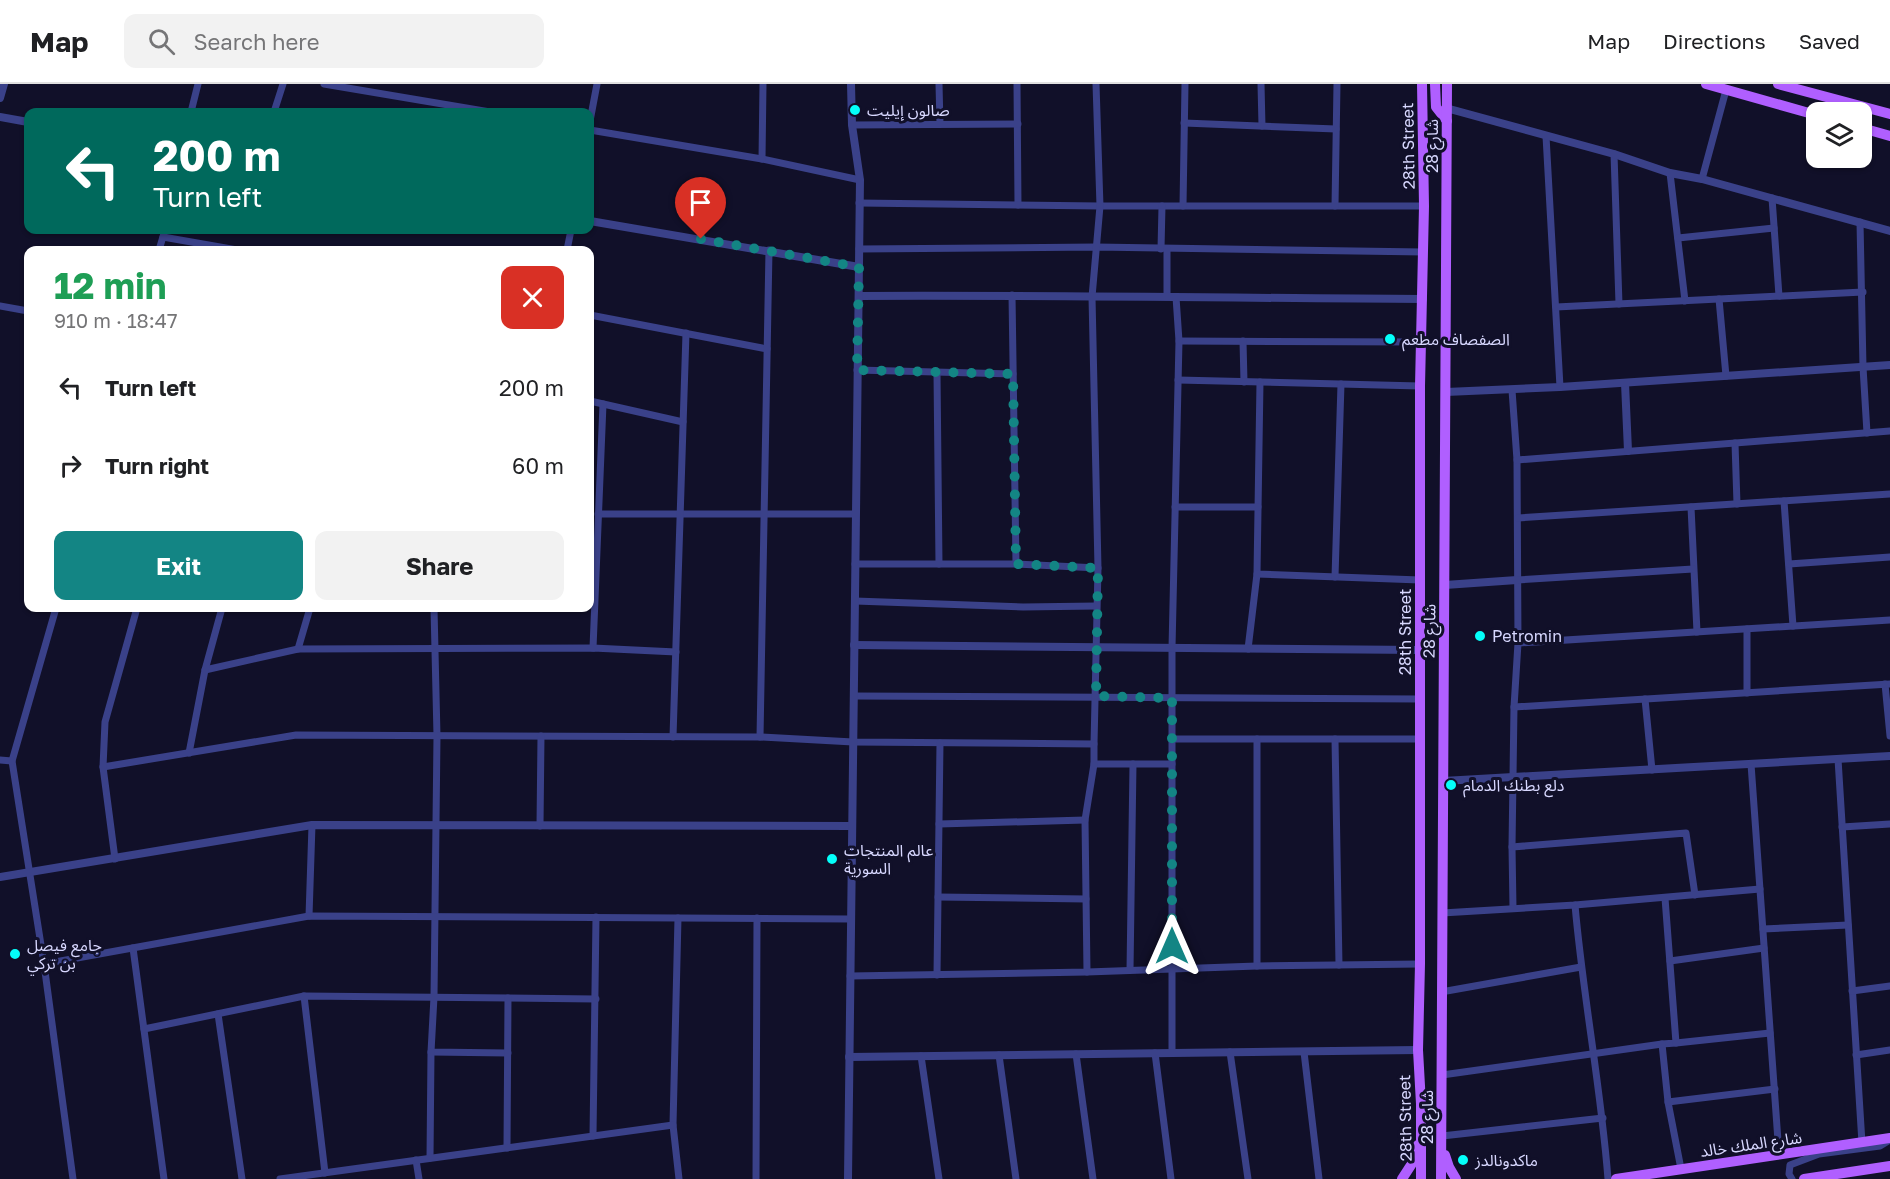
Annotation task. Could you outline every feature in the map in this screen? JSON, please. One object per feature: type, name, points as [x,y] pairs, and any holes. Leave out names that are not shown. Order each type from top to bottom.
[{"type":"main road","name":"28th Street","points":[[1421,1179],[1419,1050],[1420,386],[1424,206],[1422,84]]},
{"type":"main road","points":[[1434,84],[1436,107],[1447,122]]},
{"type":"main road","name":"شارع 28","points":[[1442,1179],[1446,84]]},
{"type":"main road","points":[[1706,84],[1806,112]]},
{"type":"main road","points":[[1778,84],[1890,114]]},
{"type":"main road","points":[[1872,131],[1890,136]]},
{"type":"main road","points":[[1402,1179],[1413,1162],[1421,1133]]},
{"type":"main road","points":[[1442,1139],[1449,1167],[1456,1179]]},
{"type":"main road","name":"شارع الملك خالد","points":[[1616,1179],[1890,1139]]},
{"type":"main road","points":[[1804,1179],[1890,1166]]},
{"type":"street","points":[[0,98],[4,84]]},
{"type":"street","points":[[192,108],[198,84]]},
{"type":"street","points":[[275,108],[283,84]]},
{"type":"street","points":[[324,84],[465,108]]},
{"type":"street","points":[[592,108],[597,84]]},
{"type":"street","points":[[762,159],[763,84]]},
{"type":"street","points":[[848,1179],[860,180],[852,125],[851,84]]},
{"type":"street","points":[[939,84],[940,124]]},
{"type":"street","points":[[1017,84],[1018,205]]},
{"type":"street","points":[[1087,972],[1085,820],[1094,764],[1098,568],[1092,297],[1100,206],[1096,84]]},
{"type":"street","points":[[1183,206],[1185,84]]},
{"type":"street","points":[[1261,84],[1262,126]]},
{"type":"street","points":[[1335,206],[1336,84]]},
{"type":"street","points":[[1701,179],[1726,90]]},
{"type":"street","points":[[1446,108],[1614,154],[1670,173],[1701,179],[1890,231]]},
{"type":"street","points":[[0,117],[24,121]]},
{"type":"street","points":[[1184,123],[1336,129]]},
{"type":"street","points":[[852,125],[1018,124]]},
{"type":"street","points":[[594,131],[762,159],[860,180]]},
{"type":"street","points":[[1546,136],[1560,387]]},
{"type":"street","points":[[1614,154],[1619,304]]},
{"type":"street","points":[[1670,173],[1685,301]]},
{"type":"street","points":[[1772,198],[1779,296]]},
{"type":"street","points":[[859,203],[1424,206]]},
{"type":"street","points":[[1162,206],[1164,249],[1179,341],[1172,648],[1172,1053]]},
{"type":"street","points":[[594,221],[859,267]]},
{"type":"street","points":[[1860,222],[1863,367],[1868,432]]},
{"type":"street","points":[[1678,238],[1774,228]]},
{"type":"street","points":[[168,234],[220,246]]},
{"type":"street","points":[[859,249],[1096,247],[1423,252]]},
{"type":"street","points":[[760,737],[769,250]]},
{"type":"street","points":[[1556,307],[1863,292]]},
{"type":"street","points":[[1012,295],[1016,564]]},
{"type":"street","points":[[859,296],[1012,295],[1423,299]]},
{"type":"street","points":[[1719,299],[1726,376]]},
{"type":"street","points":[[0,306],[24,310]]},
{"type":"street","points":[[594,316],[767,349]]},
{"type":"street","points":[[673,737],[686,333]]},
{"type":"street","points":[[1179,341],[1422,342]]},
{"type":"street","points":[[1243,341],[1244,382]]},
{"type":"street","points":[[1446,392],[1512,390],[1890,365]]},
{"type":"street","points":[[857,370],[1013,374]]},
{"type":"street","points":[[937,373],[939,564]]},
{"type":"street","points":[[1178,380],[1420,386]]},
{"type":"street","points":[[1248,649],[1257,574],[1260,382]]},
{"type":"street","points":[[1625,383],[1628,451]]},
{"type":"street","points":[[1335,577],[1341,384]]},
{"type":"street","points":[[1512,390],[1518,518],[1513,908]]},
{"type":"street","points":[[594,402],[683,422]]},
{"type":"street","points":[[594,554],[603,404]]},
{"type":"street","points":[[1517,460],[1890,431]]},
{"type":"street","points":[[1735,443],[1737,504]]},
{"type":"street","points":[[1518,518],[1890,494]]},
{"type":"street","points":[[1784,501],[1793,626]]},
{"type":"street","points":[[1175,507],[1258,507]]},
{"type":"street","points":[[1691,507],[1696,632]]},
{"type":"street","points":[[598,514],[856,514]]},
{"type":"street","points":[[1789,564],[1890,558]]},
{"type":"street","points":[[855,564],[1016,564],[1098,568]]},
{"type":"street","points":[[1444,585],[1693,569]]},
{"type":"street","points":[[1257,574],[1420,580]]},
{"type":"street","points":[[855,601],[1023,607],[1096,606]]},
{"type":"street","points":[[55,612],[12,760],[44,964],[73,1179]]},
{"type":"street","points":[[115,859],[103,767],[105,722],[136,612]]},
{"type":"street","points":[[189,753],[205,670],[221,612]]},
{"type":"street","points":[[298,649],[309,612]]},
{"type":"street","points":[[430,1158],[437,736],[434,612]]},
{"type":"street","points":[[593,612],[593,648]]},
{"type":"street","points":[[1518,643],[1890,620]]},
{"type":"street","points":[[1747,629],[1747,693]]},
{"type":"street","points":[[854,645],[1420,650]]},
{"type":"street","points":[[205,670],[298,649],[593,648],[676,652]]},
{"type":"street","points":[[1515,706],[1888,684],[1890,736]]},
{"type":"street","points":[[854,696],[1420,699]]},
{"type":"street","points":[[1645,699],[1652,770]]},
{"type":"street","points":[[103,767],[296,735],[760,737],[853,742],[1094,744]]},
{"type":"street","points":[[540,826],[542,736]]},
{"type":"street","points":[[1172,739],[1420,740]]},
{"type":"street","points":[[1257,739],[1257,966]]},
{"type":"street","points":[[1335,739],[1339,965]]},
{"type":"street","points":[[937,975],[940,743]]},
{"type":"street","points":[[1443,781],[1890,756]]},
{"type":"street","points":[[1838,759],[1862,1143]]},
{"type":"street","points":[[0,760],[12,760]]},
{"type":"street","points":[[1094,764],[1172,764]]},
{"type":"street","points":[[1130,970],[1132,764]]},
{"type":"street","points":[[1751,764],[1779,1155]]},
{"type":"street","points":[[939,824],[1085,820]]},
{"type":"street","points":[[1842,827],[1890,824]]},
{"type":"street","points":[[0,877],[312,825],[852,826]]},
{"type":"street","points":[[309,916],[312,825]]},
{"type":"street","points":[[1512,847],[1686,833],[1695,895]]},
{"type":"street","points":[[1442,913],[1575,906],[1760,889]]},
{"type":"street","points":[[938,897],[1086,899]]},
{"type":"street","points":[[1665,898],[1676,1043]]},
{"type":"street","points":[[1575,906],[1581,967],[1603,1118],[1608,1179]]},
{"type":"street","points":[[44,964],[309,916],[851,919]]},
{"type":"street","points":[[593,1136],[596,917]]},
{"type":"street","points":[[678,918],[673,1125],[679,1179]]},
{"type":"street","points":[[756,1179],[757,918]]},
{"type":"street","points":[[1763,929],[1848,925]]},
{"type":"street","points":[[132,948],[164,1179]]},
{"type":"street","points":[[1670,961],[1764,948]]},
{"type":"street","points":[[850,976],[1420,964]]},
{"type":"street","points":[[1442,992],[1581,967]]},
{"type":"street","points":[[1852,991],[1890,986]]},
{"type":"street","points":[[144,1029],[304,996],[596,999]]},
{"type":"street","points":[[304,996],[325,1173]]},
{"type":"street","points":[[507,1148],[508,998]]},
{"type":"street","points":[[218,1014],[242,1179]]},
{"type":"street","points":[[1442,1075],[1662,1044],[1770,1033]]},
{"type":"street","points":[[1662,1044],[1668,1102],[1682,1169]]},
{"type":"street","points":[[849,1057],[1419,1050]]},
{"type":"street","points":[[1856,1055],[1890,1050]]},
{"type":"street","points":[[431,1052],[508,1053]]},
{"type":"street","points":[[1230,1052],[1248,1179]]},
{"type":"street","points":[[1304,1052],[1319,1179]]},
{"type":"street","points":[[1155,1053],[1171,1179]]},
{"type":"street","points":[[1076,1054],[1093,1179]]},
{"type":"street","points":[[999,1055],[1016,1179]]},
{"type":"street","points":[[921,1056],[939,1179]]},
{"type":"street","points":[[1668,1102],[1775,1089]]},
{"type":"street","points":[[1442,1139],[1603,1118]]},
{"type":"street","points":[[280,1179],[673,1125]]},
{"type":"street","points":[[1792,1179],[1789,1174],[1790,1166],[1819,1154],[1880,1146],[1890,1139]]},
{"type":"street","points":[[416,1160],[419,1179]]},
{"type":"place","name":"صالون إيليت","points":[[855,110]]},
{"type":"place","name":"الصفصاف مطعم","points":[[1390,339]]},
{"type":"place","name":"Petromin","points":[[1480,636]]},
{"type":"place","name":"دلع بطنك الدمام","points":[[1451,785]]},
{"type":"place","name":"عالم المنتجات السورية","points":[[832,859]]},
{"type":"place","name":"جامع فيصل بن تركي","points":[[15,954]]},
{"type":"place","name":"ماكدونالدز","points":[[1463,1160]]},
{"type":"route","points":[[701,239],[859,267],[857,370],[1013,374],[1016,564],[1098,568],[1096,696],[1172,698],[1172,946]]}]
